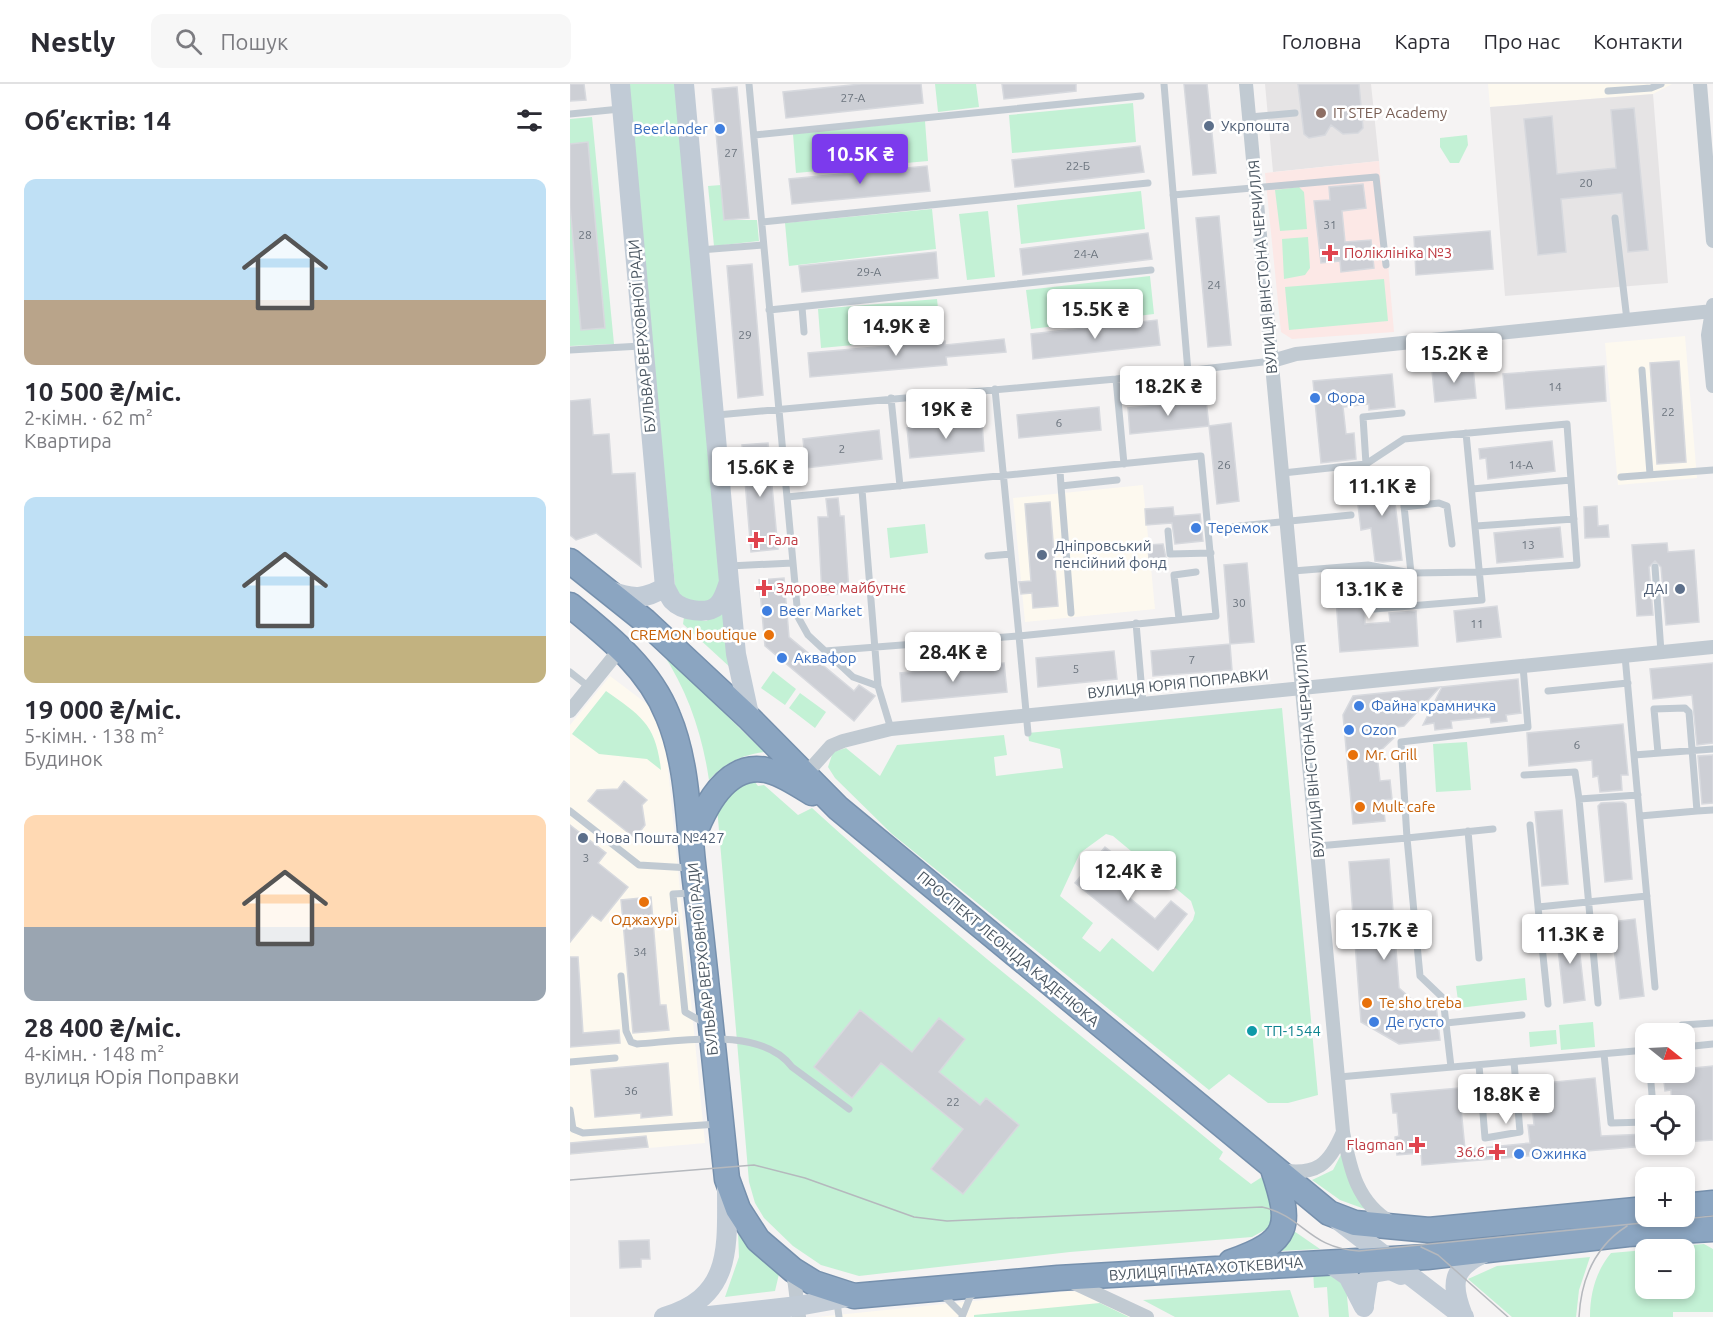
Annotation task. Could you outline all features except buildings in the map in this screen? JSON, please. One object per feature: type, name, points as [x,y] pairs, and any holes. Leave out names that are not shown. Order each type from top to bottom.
[{"type":"highway","name":"ПРОСПЕКТ ЛЕОНІДА КАДЕНЮКА","points":[[570,561],[609,591],[750,719],[838,808],[1329,1213]]},
{"type":"highway","points":[[570,605],[621,648]]},
{"type":"highway","name":"БУЛЬВАР ВЕРХОВНОЇ РАДИ","points":[[621,648],[650,680],[668,715],[679,748],[727,1179],[738,1209],[750,1230],[794,1270],[828,1289],[843,1304]]},
{"type":"highway","points":[[692,856],[697,826],[715,794],[726,782],[751,770],[766,770],[783,777],[838,808]]},
{"type":"highway","points":[[1209,1270],[1268,1246],[1281,1231],[1285,1220],[1283,1201],[1272,1168]]},
{"type":"highway","points":[[1695,1205],[1713,1203]]},
{"type":"highway","points":[[1329,1213],[1355,1223],[1404,1230],[1429,1230],[1635,1210]]},
{"type":"highway","name":"ВУЛИЦЯ ГНАТА ХОТКЕВИЧА","points":[[843,1304],[983,1284],[1387,1258],[1490,1250],[1628,1234],[1700,1233]]},
{"type":"street","name":"БУЛЬВАР ВЕРХОВНОЇ РАДИ","points":[[620,84],[665,587]]},
{"type":"street","points":[[684,84],[736,654],[750,719]]},
{"type":"street","name":"ВУЛИЦЯ ВІНСТОНА ЧЕРЧИЛЛЯ","points":[[1246,84],[1340,1077],[1343,1132],[1348,1162],[1358,1191],[1379,1215],[1404,1230]]},
{"type":"street","points":[[1700,84],[1713,241]]},
{"type":"street","points":[[1272,361],[1296,354],[1712,309],[1708,335],[1713,386]]},
{"type":"street","points":[[609,591],[628,598],[642,598],[665,587],[673,601],[679,605],[707,610],[716,607],[721,601],[728,574]]},
{"type":"street","name":"ВУЛИЦЯ ЮРІЯ ПОПРАВКИ","points":[[805,775],[831,746],[891,729],[1713,647]]},
{"type":"street","points":[[570,711],[621,648]]},
{"type":"street","name":"ВУЛИЦЯ ВІНСТОНА ЧЕРЧИЛЛЯ","points":[[1272,1168],[1293,1172],[1314,1169],[1325,1164],[1334,1154],[1343,1132]]},
{"type":"street","name":"БУЛЬВАР ВЕРХОВНОЇ РАДИ","points":[[664,1317],[699,1301],[716,1284],[723,1268],[726,1250],[727,1179]]},
{"type":"street","name":"ПРОСПЕКТ ЛЕОНІДА КАДЕНЮКА","points":[[1329,1213],[1464,1316]]},
{"type":"street","points":[[1464,1316],[1456,1300],[1457,1273],[1466,1261],[1490,1250]]},
{"type":"street","points":[[1328,1262],[1348,1276],[1364,1311]]},
{"type":"street","points":[[794,1270],[798,1312]]},
{"type":"street","points":[[1364,1311],[1368,1279],[1380,1270],[1390,1270],[1425,1286]]},
{"type":"street","points":[[1058,1278],[1088,1287],[1147,1317]]},
{"type":"street","name":"ВУЛИЦЯ ГНАТА ХОТКЕВИЧА","points":[[711,1316],[798,1312],[843,1304]]},
{"type":"lane","points":[[749,84],[800,623],[853,677],[878,686]]},
{"type":"lane","points":[[1164,84],[1188,372]]},
{"type":"lane","points":[[1608,91],[1651,88],[1661,84]]},
{"type":"lane","points":[[755,135],[1141,96]]},
{"type":"lane","points":[[570,114],[622,109]]},
{"type":"lane","points":[[1250,117],[1295,113]]},
{"type":"lane","points":[[1173,195],[1377,177],[1386,265]]},
{"type":"lane","points":[[762,222],[1148,183]]},
{"type":"lane","points":[[1615,218],[1627,320]]},
{"type":"lane","points":[[699,250],[763,245]]},
{"type":"lane","points":[[769,310],[1151,270]]},
{"type":"lane","points":[[802,307],[804,332]]},
{"type":"lane","points":[[570,350],[643,346]]},
{"type":"lane","points":[[715,415],[1116,379],[1272,361]]},
{"type":"lane","points":[[1642,370],[1650,474]]},
{"type":"lane","points":[[1116,379],[1124,464]]},
{"type":"lane","points":[[995,389],[1028,733]]},
{"type":"lane","points":[[891,398],[900,486]]},
{"type":"lane","points":[[1366,464],[1362,419],[1402,413]]},
{"type":"lane","points":[[1283,473],[1366,464],[1404,439],[1567,424],[1577,565],[1480,572],[1412,573],[1368,565],[1293,571]]},
{"type":"lane","points":[[1368,565],[1371,605],[1374,609],[1482,601],[1466,433]]},
{"type":"lane","points":[[787,497],[1201,456],[1216,616],[1019,636],[825,651]]},
{"type":"lane","points":[[1621,477],[1713,470]]},
{"type":"lane","points":[[1060,471],[1071,613]]},
{"type":"lane","points":[[1401,477],[1412,573]]},
{"type":"lane","points":[[1062,486],[1117,480]]},
{"type":"lane","points":[[1472,489],[1571,480]]},
{"type":"lane","points":[[862,490],[878,686],[891,729]]},
{"type":"lane","points":[[1404,507],[1439,503],[1447,506],[1452,544]]},
{"type":"lane","points":[[1209,529],[1351,515]]},
{"type":"lane","points":[[1476,526],[1574,519]]},
{"type":"lane","points":[[1168,531],[1170,554],[1211,553]]},
{"type":"lane","points":[[988,556],[1011,554]]},
{"type":"lane","points":[[728,574],[793,563]]},
{"type":"lane","points":[[1655,567],[1661,652]]},
{"type":"lane","points":[[1179,619],[1174,575],[1196,572]]},
{"type":"lane","points":[[1136,623],[1143,704]]},
{"type":"lane","points":[[1625,656],[1655,987]]},
{"type":"lane","points":[[1451,1067],[1443,998],[1420,976],[1401,742],[1528,727],[1523,666]]},
{"type":"lane","points":[[570,672],[589,687]]},
{"type":"lane","points":[[1548,691],[1628,683]]},
{"type":"lane","points":[[1658,753],[1654,709],[1682,707],[1688,709],[1697,811]]},
{"type":"lane","points":[[1634,755],[1713,749]]},
{"type":"lane","points":[[1524,775],[1575,772],[1580,799],[1598,1003]]},
{"type":"lane","points":[[1580,799],[1638,795]]},
{"type":"lane","points":[[1640,816],[1713,810]]},
{"type":"lane","points":[[570,811],[639,864],[692,856]]},
{"type":"lane","points":[[1530,825],[1548,1004]]},
{"type":"lane","points":[[1318,846],[1493,829]]},
{"type":"lane","points":[[1468,831],[1479,958]]},
{"type":"lane","points":[[1538,907],[1647,896]]},
{"type":"lane","points":[[621,976],[626,1031],[631,1042],[637,1044],[711,1033],[764,1046],[775,1050],[792,1067],[849,1109]]},
{"type":"lane","points":[[1446,1023],[1522,1015]]},
{"type":"lane","points":[[1695,1024],[1713,1023]]},
{"type":"lane","points":[[1695,1046],[1713,1044]]},
{"type":"lane","points":[[1340,1077],[1635,1051]]},
{"type":"lane","points":[[1604,1054],[1611,1123],[1635,1122]]},
{"type":"lane","points":[[570,1062],[615,1058]]},
{"type":"lane","points":[[1479,1065],[1485,1138],[1520,1132],[1514,1062]]},
{"type":"lane","points":[[570,1110],[572,1124],[577,1133],[721,1124]]},
{"type":"lane","points":[[936,1289],[962,1315],[970,1298],[983,1284]]},
{"type":"shaded area","name":"IT STEP Academy","points":[[1265,84],[1371,84],[1379,161],[1273,172]]},
{"type":"shaded area","points":[[1488,84],[1672,84],[1653,94],[1490,107]]},
{"type":"shaded area","points":[[1653,94],[1668,283],[1505,296],[1490,107]]},
{"type":"shaded area","name":"Поліклініка №3","points":[[1379,161],[1394,332],[1292,339],[1281,332],[1265,173]]},
{"type":"shaded area","points":[[1685,336],[1697,478],[1618,485],[1605,343]]},
{"type":"shaded area","points":[[1143,485],[1155,609],[1025,622],[1013,498]]},
{"type":"shaded area","points":[[610,676],[655,710],[664,728],[705,1143],[570,1155],[570,725]]},
{"type":"shaded area","points":[[1071,1291],[1087,1294],[1138,1317],[817,1317]]},
{"type":"green space","points":[[627,84],[677,84],[724,579],[714,601],[683,601],[675,586]]},
{"type":"green space","points":[[935,84],[976,84],[979,107],[938,112]]},
{"type":"green space","points":[[1133,103],[1136,142],[1012,153],[1009,115]]},
{"type":"green space","points":[[592,117],[614,344],[570,346],[570,119]]},
{"type":"green space","points":[[925,121],[928,161],[796,173],[793,134]]},
{"type":"green space","points":[[1467,135],[1468,145],[1459,163],[1450,163],[1440,147],[1440,138]]},
{"type":"green space","points":[[721,185],[725,220],[757,220],[759,241],[714,246],[708,186]]},
{"type":"green space","points":[[1299,187],[1304,192],[1307,229],[1280,231],[1275,190]]},
{"type":"green space","points":[[1141,191],[1145,229],[1021,244],[1017,205]]},
{"type":"green space","points":[[932,209],[936,249],[789,266],[785,223]]},
{"type":"green space","points":[[988,211],[995,277],[967,280],[959,214]]},
{"type":"green space","points":[[1308,237],[1310,268],[1305,275],[1284,279],[1282,239]]},
{"type":"green space","points":[[1150,276],[1154,314],[1031,329],[1026,290]]},
{"type":"green space","points":[[1384,279],[1388,321],[1289,330],[1285,287]]},
{"type":"green space","points":[[937,299],[941,337],[821,348],[818,309]]},
{"type":"green space","points":[[925,524],[928,553],[890,558],[887,528]]},
{"type":"green space","points":[[727,610],[733,670],[683,624],[684,617],[706,621]]},
{"type":"green space","points":[[662,652],[764,752],[734,761],[709,780],[693,713]]},
{"type":"green space","points":[[773,671],[796,689],[785,705],[761,688]]},
{"type":"green space","points":[[606,691],[629,707],[651,731],[659,754],[661,770],[647,759],[599,754],[572,734]]},
{"type":"green space","points":[[800,693],[826,712],[815,728],[789,708]]},
{"type":"green space","points":[[1282,708],[1318,1095],[1288,1103],[1268,1103],[1229,1074],[1209,1090],[892,834],[835,778],[828,767],[833,752],[846,748],[880,776],[897,745],[1004,735],[1007,755],[994,757],[996,776],[1063,768],[1060,749],[1029,741],[1028,733]],"holes":[[[1106,834],[1113,836],[1191,901],[1195,913],[1193,920],[1153,972],[1112,938],[1100,952],[1082,938],[1093,923],[1060,896],[1080,853]]]},
{"type":"green space","points":[[1467,742],[1471,790],[1436,792],[1433,744]]},
{"type":"green space","points":[[750,776],[758,786],[764,785],[798,815],[812,808],[964,940],[1223,1152],[1219,1159],[1251,1184],[1262,1177],[1273,1192],[1272,1226],[1252,1237],[1070,1252],[859,1276],[821,1265],[793,1246],[764,1218],[755,1203],[749,1182],[717,807]]},
{"type":"green space","points":[[1525,978],[1527,1000],[1459,1008],[1456,986]]},
{"type":"green space","points":[[1593,1022],[1595,1047],[1561,1050],[1559,1025]]},
{"type":"green space","points":[[1556,1030],[1557,1044],[1530,1047],[1529,1032]]},
{"type":"green space","points":[[1345,1147],[1373,1212],[1340,1200],[1312,1180],[1333,1170]]},
{"type":"green space","points":[[1291,1229],[1320,1249],[1279,1251]]},
{"type":"green space","points":[[738,1232],[752,1250],[779,1274],[775,1291],[725,1297],[739,1257]]},
{"type":"green space","points":[[1704,1244],[1713,1249],[1713,1312],[1673,1312],[1673,1317],[1590,1317],[1595,1283],[1601,1267],[1611,1253],[1635,1251],[1635,1299],[1695,1299],[1695,1245]]},
{"type":"green space","points":[[1590,1257],[1579,1290],[1576,1317],[1512,1317],[1468,1279],[1497,1266]]},
{"type":"green space","points":[[1326,1268],[1346,1286],[1349,1317],[1329,1317],[1327,1287],[1314,1288],[1313,1270]]},
{"type":"green space","points":[[1290,1290],[1299,1317],[1175,1317],[1143,1300]]},
{"type":"green space","points":[[1100,1303],[1129,1317],[974,1317],[974,1315]]},
{"type":"tram line","points":[[570,1180],[754,1165],[805,1178],[914,1217],[947,1221],[1262,1207],[1288,1217],[1328,1244],[1359,1251],[1713,1216]]},
{"type":"tram line","points":[[1579,1317],[1586,1277],[1591,1266],[1606,1244],[1627,1226]]},
{"type":"tram line","points":[[1421,1247],[1438,1255],[1508,1317]]},
{"type":"place","name":"IT STEP Academy","points":[[1321,113]]},
{"type":"place","name":"Укрпошта","points":[[1209,126]]},
{"type":"place","name":"Beerlander","points":[[720,129]]},
{"type":"place","name":"Поліклініка №3","points":[[1330,253]]},
{"type":"place","name":"Фора","points":[[1315,398]]},
{"type":"place","name":"Теремок","points":[[1196,528]]},
{"type":"place","name":"Гала","points":[[756,540]]},
{"type":"place","name":"Дніпровський пенсійний фонд","points":[[1042,555]]},
{"type":"place","name":"Здорове майбутнє","points":[[764,588]]},
{"type":"place","name":"ДАІ","points":[[1680,589]]},
{"type":"place","name":"Beer Market","points":[[767,611]]},
{"type":"place","name":"CREMON boutique","points":[[769,635]]},
{"type":"place","name":"Аквафор","points":[[782,658]]},
{"type":"place","name":"Файна крамничка","points":[[1359,706]]},
{"type":"place","name":"Ozon","points":[[1349,730]]},
{"type":"place","name":"Mr. Grill","points":[[1353,755]]},
{"type":"place","name":"Mult cafe","points":[[1360,807]]},
{"type":"place","name":"Нова Пошта №427","points":[[583,838]]},
{"type":"place","name":"Оджахурі","points":[[644,902]]},
{"type":"place","name":"Te sho treba","points":[[1367,1003]]},
{"type":"place","name":"Де густо","points":[[1374,1022]]},
{"type":"place","name":"ТП-1544","points":[[1252,1031]]},
{"type":"place","name":"Flagman","points":[[1417,1145]]},
{"type":"place","name":"36.6","points":[[1497,1152]]},
{"type":"place","name":"Ожинка","points":[[1519,1154]]}]
